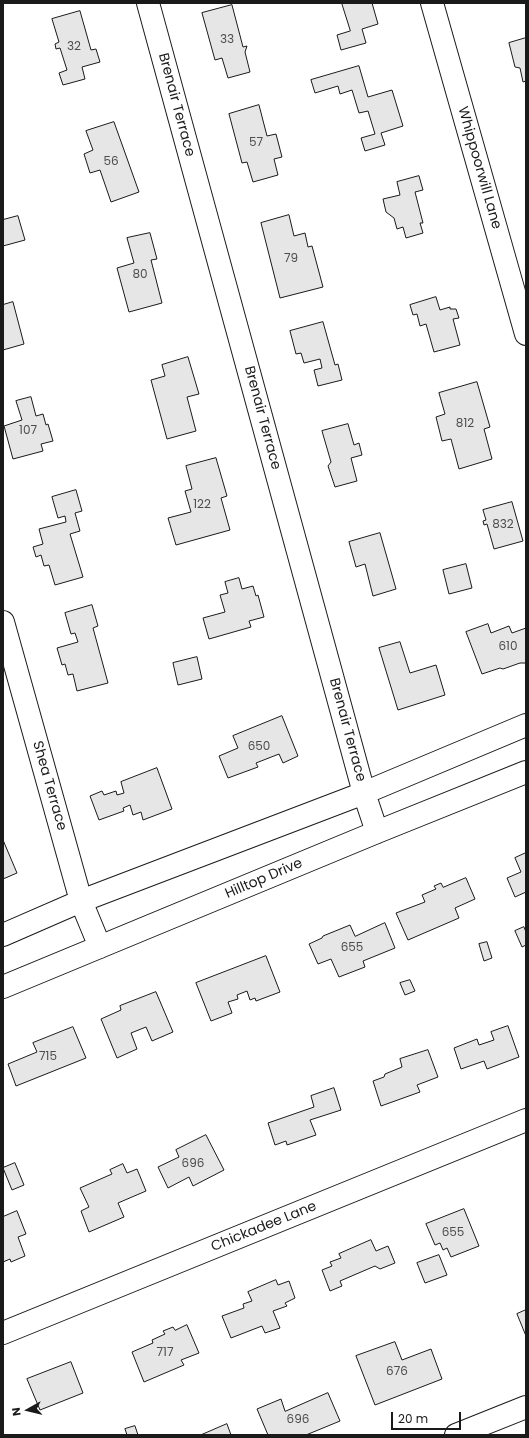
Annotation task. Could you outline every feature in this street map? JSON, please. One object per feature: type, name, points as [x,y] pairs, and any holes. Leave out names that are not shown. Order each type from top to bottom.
[{"type":"street","name":"Brenair Terrace","points":[[148,3],[364,793],[377,832]]},
{"type":"street","name":"Whippoorwill Lane","points":[[432,3],[526,334]]},
{"type":"street","name":"Shea Terrace","points":[[3,622],[81,901],[100,947]]},
{"type":"street","points":[[3,935],[81,901],[364,793],[526,725]]},
{"type":"street","name":"Hilltop Drive","points":[[3,987],[526,772]]},
{"type":"street","name":"Chickadee Lane","points":[[3,1333],[526,1120]]},
{"type":"street","points":[[456,1435],[526,1407]]},
{"type":"building","points":[[342,3],[372,3],[378,24],[362,29],[366,43],[341,50],[337,35],[350,31]]},
{"type":"building","points":[[232,5],[243,47],[247,46],[245,52],[250,72],[228,78],[222,58],[215,60],[202,13]]},
{"type":"building","points":[[80,11],[91,50],[96,49],[100,62],[82,67],[85,79],[63,85],[59,73],[67,70],[60,48],[56,49],[55,44],[59,42],[52,19]]},
{"type":"building","points":[[526,38],[526,81],[523,82],[520,68],[515,67],[509,43]]},
{"type":"building","points":[[359,66],[368,97],[392,90],[403,126],[381,133],[385,145],[365,151],[361,138],[375,134],[368,111],[359,113],[352,90],[340,94],[338,86],[315,93],[311,80]]},
{"type":"building","points":[[259,105],[267,136],[276,134],[282,157],[274,159],[278,175],[253,182],[247,162],[242,163],[229,114]]},
{"type":"building","points":[[114,122],[139,192],[111,202],[100,170],[90,173],[84,154],[93,150],[86,131]]},
{"type":"building","points":[[419,176],[423,190],[415,192],[423,223],[420,223],[423,233],[406,238],[403,227],[397,229],[394,218],[386,212],[383,199],[400,195],[397,182]]},
{"type":"building","points":[[289,215],[294,236],[305,233],[308,247],[312,246],[323,287],[280,298],[261,223]]},
{"type":"building","points":[[18,216],[25,240],[3,246],[3,220]]},
{"type":"building","points":[[150,233],[157,259],[151,260],[162,303],[129,312],[117,268],[134,263],[127,238]]},
{"type":"building","points":[[436,297],[440,310],[450,307],[450,309],[456,309],[459,318],[453,319],[460,345],[434,352],[426,324],[420,326],[417,314],[413,315],[410,305]]},
{"type":"building","points":[[13,302],[24,344],[3,350],[3,305]]},
{"type":"building","points":[[323,322],[335,365],[338,364],[342,380],[318,386],[314,370],[322,368],[320,359],[304,363],[301,353],[296,354],[290,331]]},
{"type":"building","points":[[188,357],[199,394],[187,397],[196,431],[167,439],[151,380],[165,376],[162,365]]},
{"type":"building","points":[[477,382],[490,427],[484,429],[492,459],[459,469],[451,439],[442,441],[436,417],[445,414],[439,393]]},
{"type":"building","points":[[31,397],[36,416],[43,414],[46,425],[48,424],[53,441],[41,444],[43,451],[13,459],[4,426],[22,420],[16,401]]},
{"type":"building","points":[[348,424],[354,445],[359,443],[362,455],[351,458],[357,481],[335,487],[328,466],[331,462],[322,431]]},
{"type":"building","points":[[216,458],[227,496],[221,498],[230,530],[176,545],[168,518],[191,512],[185,491],[192,489],[186,466]]},
{"type":"building","points":[[76,490],[82,511],[75,513],[80,531],[70,534],[83,577],[55,585],[49,565],[44,566],[41,555],[36,557],[33,547],[43,544],[39,529],[66,522],[65,516],[58,518],[52,497]]},
{"type":"building","points":[[512,502],[523,541],[494,549],[487,524],[484,525],[483,521],[486,520],[483,510]]},
{"type":"building","points":[[380,533],[396,589],[373,596],[365,564],[356,567],[349,542]]},
{"type":"building","points":[[466,564],[472,588],[449,594],[443,570]]},
{"type":"building","points":[[239,578],[242,589],[253,586],[256,596],[258,595],[264,617],[249,621],[251,627],[209,639],[203,618],[225,612],[220,595],[228,593],[225,582]]},
{"type":"building","points":[[92,605],[98,626],[93,628],[108,683],[77,691],[73,674],[68,675],[65,664],[62,665],[57,648],[78,642],[75,633],[71,634],[65,613]]},
{"type":"building","points":[[488,624],[491,633],[509,626],[512,633],[526,628],[526,663],[520,663],[503,669],[500,668],[482,674],[466,632]]},
{"type":"building","points":[[400,642],[410,673],[436,665],[445,695],[398,710],[379,648]]},
{"type":"building","points":[[197,657],[202,679],[178,685],[173,663]]},
{"type":"building","points":[[282,716],[298,756],[283,763],[279,754],[256,763],[258,767],[228,778],[219,756],[238,748],[233,736]]},
{"type":"building","points":[[157,768],[172,809],[143,820],[141,812],[133,815],[130,805],[123,808],[124,811],[99,820],[90,796],[102,791],[104,795],[116,791],[117,795],[124,793],[121,782]]},
{"type":"building","points":[[3,840],[17,873],[3,879]]},
{"type":"building","points":[[526,853],[526,892],[515,897],[507,878],[521,872],[515,858]]},
{"type":"building","points":[[466,878],[475,899],[455,908],[459,918],[408,940],[396,913],[425,902],[422,895],[436,889],[434,886],[441,883],[443,887]]},
{"type":"building","points":[[385,923],[395,948],[363,961],[365,967],[339,977],[331,959],[318,964],[309,944],[322,938],[323,936],[350,925],[355,936]]},
{"type":"building","points":[[524,927],[526,932],[526,945],[522,947],[515,931]]},
{"type":"building","points":[[487,942],[492,958],[484,961],[479,944]]},
{"type":"building","points":[[266,956],[280,992],[256,1001],[255,998],[250,1000],[247,991],[237,995],[238,999],[228,1002],[232,1013],[211,1021],[196,983]]},
{"type":"building","points":[[410,980],[415,991],[405,995],[400,983]]},
{"type":"building","points":[[156,992],[173,1032],[152,1041],[146,1027],[131,1033],[137,1049],[117,1058],[101,1019],[121,1010],[120,1006]]},
{"type":"building","points":[[508,1026],[519,1057],[487,1069],[484,1061],[461,1069],[454,1048],[477,1039],[479,1045],[494,1040],[491,1032]]},
{"type":"building","points":[[73,1027],[86,1058],[16,1086],[8,1064],[37,1052],[33,1043]]},
{"type":"building","points":[[428,1050],[438,1077],[417,1085],[420,1092],[381,1106],[373,1081],[402,1067],[400,1059]]},
{"type":"building","points":[[334,1088],[341,1110],[310,1120],[316,1135],[287,1145],[286,1141],[275,1145],[268,1123],[314,1107],[311,1096]]},
{"type":"building","points":[[206,1135],[224,1170],[193,1186],[189,1177],[168,1188],[158,1167],[179,1157],[176,1150]]},
{"type":"building","points":[[15,1163],[24,1185],[12,1190],[3,1168]]},
{"type":"building","points":[[123,1164],[127,1173],[137,1169],[146,1191],[118,1203],[124,1217],[89,1232],[81,1211],[89,1207],[80,1188],[112,1174],[110,1170]]},
{"type":"building","points":[[464,1209],[479,1246],[451,1257],[447,1248],[443,1250],[440,1243],[435,1245],[426,1224]]},
{"type":"building","points":[[17,1211],[26,1234],[18,1237],[25,1256],[11,1262],[10,1259],[3,1262],[3,1217]]},
{"type":"building","points":[[371,1240],[376,1251],[388,1246],[395,1263],[380,1269],[375,1266],[340,1281],[342,1286],[330,1291],[322,1270],[332,1266],[330,1262],[341,1258],[339,1254]]},
{"type":"building","points":[[439,1255],[447,1275],[425,1283],[417,1263]]},
{"type":"building","points":[[276,1280],[278,1285],[289,1281],[295,1298],[285,1303],[287,1306],[273,1311],[280,1328],[265,1333],[262,1326],[231,1338],[222,1316],[244,1308],[243,1304],[252,1301],[248,1292]]},
{"type":"building","points":[[526,1310],[526,1336],[517,1314]]},
{"type":"building","points":[[187,1325],[199,1353],[181,1360],[184,1365],[144,1382],[132,1352],[153,1343],[152,1340],[165,1334],[163,1331],[173,1327],[175,1330]]},
{"type":"building","points":[[395,1342],[402,1360],[431,1349],[442,1379],[375,1405],[356,1356]]},
{"type":"building","points":[[71,1362],[83,1393],[40,1410],[27,1379]]},
{"type":"building","points":[[328,1393],[340,1421],[306,1435],[268,1435],[257,1409],[281,1399],[285,1411]]},
{"type":"building","points":[[227,1424],[231,1435],[201,1435]]},
{"type":"building","points":[[135,1426],[138,1435],[127,1435],[125,1429]]}]
